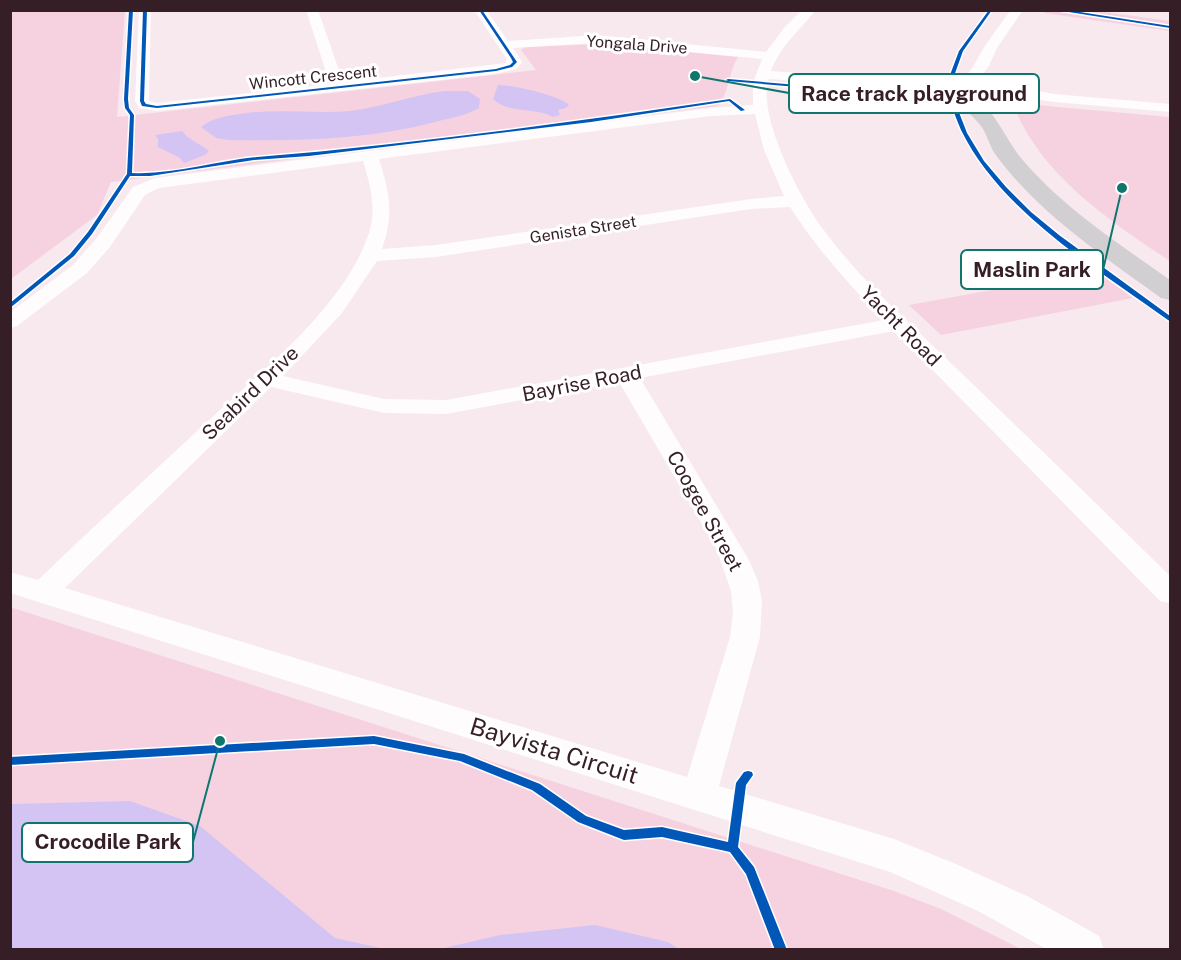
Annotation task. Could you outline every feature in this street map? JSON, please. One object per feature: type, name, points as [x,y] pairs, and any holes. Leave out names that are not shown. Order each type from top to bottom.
[{"type":"street","name":"Wincott Crescent","points":[[145,10],[142,101],[144,105],[166,107],[505,69],[515,62],[480,10]]},
{"type":"street","points":[[312,10],[338,88]]},
{"type":"street","points":[[1017,10],[990,48],[982,66],[962,90],[989,123],[1003,150],[1051,203],[1097,240],[1170,292]]},
{"type":"street","points":[[766,65],[788,31],[809,11]]},
{"type":"street","name":"Yongala Drive","points":[[504,45],[597,39],[899,85],[962,90],[983,102],[1002,94],[1170,108]]},
{"type":"street","name":"Yacht Road","points":[[766,65],[758,91],[777,164],[795,201],[816,233],[848,272],[898,324],[1170,592]]},
{"type":"street","points":[[982,66],[1002,94],[989,123]]},
{"type":"street","points":[[10,322],[80,269],[121,220],[140,191],[146,187],[171,180],[711,112],[762,109]]},
{"type":"street","name":"Seabird Drive","points":[[44,593],[331,314],[348,292],[370,255],[379,231],[383,210],[380,190],[369,155]]},
{"type":"street","name":"Genista Street","points":[[370,255],[403,255],[436,251],[751,204],[795,201]]},
{"type":"street","name":"Bayrise Road","points":[[265,379],[384,406],[446,407],[484,402],[898,324]]},
{"type":"street","name":"Coogee Street","points":[[626,374],[730,548],[747,590],[749,612],[745,637],[699,795]]},
{"type":"street","name":"Bayvista Circuit","points":[[10,582],[894,856],[954,880],[1014,909],[1085,950]]},
{"type":"shaded area","points":[[1046,10],[1097,11],[1170,21],[1170,31],[1044,13]]},
{"type":"shaded area","points":[[11,11],[125,11],[117,117],[536,70],[521,50],[525,47],[604,44],[738,57],[718,106],[111,182],[97,215],[11,279]]},
{"type":"shaded area","points":[[498,85],[535,91],[569,105],[558,110],[560,115],[553,117],[506,107],[493,99]]},
{"type":"shaded area","points":[[445,91],[468,91],[480,99],[479,108],[409,128],[332,138],[228,140],[216,138],[201,127],[214,119],[254,112],[350,111]]},
{"type":"shaded area","points":[[1025,104],[1170,117],[1170,261],[1102,213],[1060,176],[1042,155],[1014,107]]},
{"type":"shaded area","points":[[182,131],[209,151],[205,155],[184,163],[180,158],[158,147],[158,139],[155,135]]},
{"type":"shaded area","points":[[1096,271],[1133,298],[941,335],[909,305]]},
{"type":"shaded area","points":[[10,607],[894,891],[941,909],[1021,949],[11,949]]},
{"type":"shaded area","points":[[130,801],[200,826],[335,938],[385,949],[11,949],[11,804]]},
{"type":"shaded area","points":[[595,925],[668,942],[679,949],[440,949],[500,935]]},
{"type":"cycle path","points":[[10,306],[72,255],[90,233],[129,174],[132,115],[127,108],[126,99],[131,10]]},
{"type":"cycle path","points":[[145,10],[142,101],[144,105],[157,107],[496,70],[511,66],[515,62],[513,58],[480,10]]},
{"type":"cycle path","points":[[930,97],[939,79],[952,76],[961,51],[991,10]]},
{"type":"cycle path","points":[[1057,10],[1170,27]]},
{"type":"cycle path","points":[[728,80],[938,98],[953,103],[965,133],[982,162],[1029,213],[1085,259],[1170,319]]},
{"type":"cycle path","points":[[129,174],[150,175],[254,159],[309,155],[591,121],[730,100],[743,110]]},
{"type":"cycle path","points":[[10,761],[374,740],[461,757],[536,787],[582,819],[624,835],[662,832],[733,848],[750,871],[781,950]]},
{"type":"cycle path","points":[[733,848],[741,783],[748,775]]},
{"type":"place","name":"Race track playground","points":[[695,76]]},
{"type":"place","name":"Maslin Park","points":[[1122,188]]},
{"type":"place","name":"Crocodile Park","points":[[220,741]]}]
